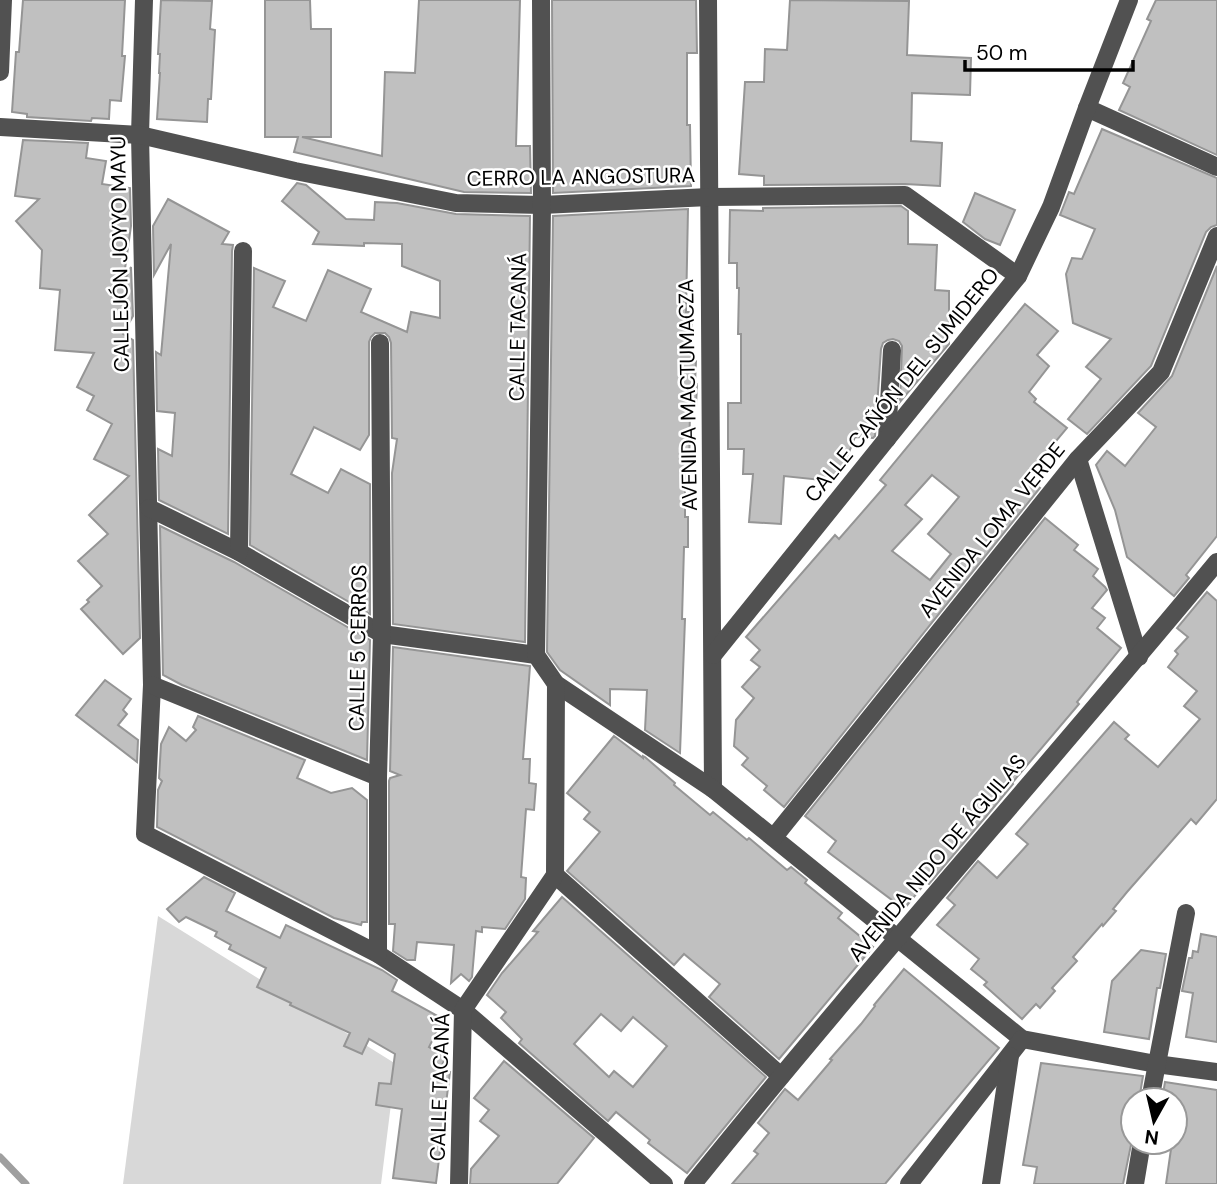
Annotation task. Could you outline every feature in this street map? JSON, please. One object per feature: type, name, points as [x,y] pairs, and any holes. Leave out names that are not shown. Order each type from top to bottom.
[{"type":"street","points":[[0,72],[2,0]]},
{"type":"street","name":"CALLEJÓN JOYYO MAYU","points":[[144,0],[140,135],[152,685],[145,834],[378,954]]},
{"type":"street","name":"CALLE TACANÁ","points":[[536,656],[542,205],[541,0]]},
{"type":"street","name":"AVENIDA MACTUMACZA","points":[[708,0],[713,789]]},
{"type":"street","name":"CALLE CAÑÓN DEL SUMIDERO","points":[[713,655],[1018,276],[1051,207],[1129,0]]},
{"type":"street","points":[[1087,108],[1217,166]]},
{"type":"street","name":"CERRO LA ANGOSTURA","points":[[0,127],[140,135],[295,171],[456,203],[542,205],[709,197],[905,195],[1018,276]]},
{"type":"street","name":"AVENIDA LOMA VERDE","points":[[774,837],[1078,459],[1161,372],[1217,236]]},
{"type":"street","points":[[239,552],[243,251]]},
{"type":"street","name":"CALLE 5 CERROS","points":[[378,954],[378,777],[382,634],[380,343]]},
{"type":"street","points":[[887,439],[892,350]]},
{"type":"street","points":[[1078,459],[1139,657]]},
{"type":"street","points":[[149,508],[239,552],[382,634],[536,656],[556,684],[713,789],[774,837],[898,940],[1016,1046],[1217,1072]]},
{"type":"street","name":"AVENIDA NIDO DE ÁGUILAS","points":[[693,1184],[780,1076],[1139,657],[1217,562]]},
{"type":"street","points":[[556,684],[555,875],[780,1076]]},
{"type":"street","points":[[152,685],[378,777]]},
{"type":"street","name":"CALLE TACANÁ","points":[[459,1184],[463,1010],[555,875]]},
{"type":"street","points":[[1152,1086],[1186,913]]},
{"type":"street","points":[[378,954],[463,1010],[664,1184]]},
{"type":"street","points":[[909,1184],[1016,1046]]},
{"type":"street","points":[[991,1184],[1016,1046]]},
{"type":"street","points":[[1135,1184],[1140,1156]]},
{"type":"shaded area","points":[[158,916],[396,1064],[381,1184],[123,1184]]},
{"type":"building","points":[[23,0],[125,0],[122,56],[125,56],[121,101],[110,100],[109,119],[92,118],[91,121],[27,117],[27,114],[12,112]]},
{"type":"building","points":[[161,0],[212,1],[210,29],[215,30],[207,122],[157,119]]},
{"type":"building","points":[[265,0],[310,0],[311,29],[331,29],[331,137],[302,137],[382,156],[385,72],[415,73],[419,0],[520,0],[516,146],[530,146],[531,193],[464,192],[294,152],[298,137],[265,137]]},
{"type":"building","points":[[552,0],[696,0],[697,53],[687,53],[687,125],[690,125],[691,186],[553,193]]},
{"type":"building","points":[[790,0],[909,1],[907,55],[971,58],[970,95],[912,93],[911,141],[942,143],[940,186],[764,185],[764,176],[739,174],[745,82],[764,82],[765,49],[787,50]]},
{"type":"building","points":[[1156,0],[1217,0],[1217,155],[1119,110],[1130,87],[1123,83],[1151,21],[1147,19]]},
{"type":"building","points":[[1102,129],[1217,178],[1217,225],[1206,232],[1151,366],[1087,434],[1068,419],[1101,379],[1086,367],[1111,339],[1073,323],[1066,274],[1072,258],[1082,259],[1095,229],[1060,215],[1069,192],[1074,194]]},
{"type":"building","points":[[23,140],[88,143],[86,158],[106,161],[102,184],[130,188],[131,226],[123,283],[131,267],[133,316],[123,334],[133,340],[140,638],[123,654],[81,609],[102,586],[78,561],[108,534],[89,515],[129,476],[94,459],[112,424],[87,410],[94,396],[77,387],[94,353],[55,350],[60,290],[40,288],[42,250],[16,221],[39,199],[15,196]]},
{"type":"building","points":[[297,183],[306,185],[346,219],[374,220],[375,202],[397,203],[456,214],[530,216],[525,642],[393,624],[392,473],[397,439],[392,438],[391,343],[385,333],[375,333],[369,342],[369,435],[360,450],[314,427],[291,474],[328,493],[341,469],[370,484],[370,614],[250,545],[254,268],[285,281],[273,307],[306,321],[328,270],[371,289],[361,312],[407,332],[411,312],[440,318],[440,281],[402,266],[402,244],[313,244],[319,232],[282,201]]},
{"type":"building","points":[[975,193],[1015,210],[1000,245],[985,239],[963,222]]},
{"type":"building","points":[[168,199],[229,232],[222,244],[233,245],[228,534],[159,500],[158,449],[172,456],[175,413],[157,411],[156,352],[161,355],[171,244],[154,275],[153,226]]},
{"type":"building","points":[[901,206],[908,211],[908,244],[937,245],[935,290],[949,291],[949,344],[900,402],[902,346],[899,341],[893,339],[883,343],[875,436],[855,437],[844,465],[831,481],[784,476],[781,524],[749,522],[753,474],[743,474],[744,449],[728,449],[728,403],[741,403],[739,288],[737,263],[729,263],[730,210]]},
{"type":"building","points":[[688,209],[686,312],[692,312],[691,360],[696,361],[697,384],[696,407],[690,407],[689,476],[685,476],[688,547],[684,547],[682,619],[685,619],[680,753],[645,730],[647,690],[610,689],[610,705],[560,670],[547,652],[553,216]]},
{"type":"building","points":[[1217,266],[1217,536],[1186,575],[1189,578],[1174,596],[1127,557],[1115,510],[1096,465],[1107,451],[1125,466],[1156,427],[1138,413],[1172,376]]},
{"type":"building","points":[[1025,304],[1058,331],[1037,355],[1049,366],[1029,392],[1036,399],[1034,402],[1067,428],[1026,477],[1040,488],[784,807],[764,790],[767,786],[742,765],[748,758],[734,746],[736,720],[754,698],[742,687],[760,667],[751,660],[760,650],[746,637],[835,535],[839,539],[886,485],[880,480]],"holes":[[[932,475],[959,497],[928,534],[951,554],[930,580],[892,551],[922,519],[905,505]]]},
{"type":"building","points":[[1045,518],[1078,545],[1074,550],[1098,569],[1093,576],[1107,590],[1092,608],[1105,618],[1097,628],[1121,648],[1077,702],[1079,704],[989,813],[929,884],[926,882],[904,909],[828,852],[836,841],[805,816]]},
{"type":"building","points":[[160,526],[234,562],[370,640],[367,760],[163,675]]},
{"type":"building","points":[[1207,592],[1217,601],[1217,799],[1196,824],[1191,819],[1113,909],[1116,911],[1073,957],[1077,961],[1052,988],[1055,991],[1040,1008],[1036,1004],[1022,1019],[984,985],[987,982],[971,969],[979,959],[937,925],[955,905],[947,898],[978,861],[997,878],[1028,844],[1016,834],[1114,722],[1129,735],[1125,739],[1158,767],[1200,719],[1184,706],[1197,691],[1168,667],[1178,654],[1175,651],[1188,637],[1177,628]]},
{"type":"building","points":[[393,647],[530,666],[523,759],[530,759],[529,783],[536,784],[534,810],[526,809],[521,877],[526,878],[525,899],[505,929],[482,927],[482,932],[476,931],[472,977],[469,981],[461,974],[451,983],[454,945],[417,942],[415,960],[407,960],[393,951],[395,924],[389,924],[389,781],[390,778],[400,775],[390,771]]},
{"type":"building","points":[[105,680],[131,699],[123,710],[127,714],[118,725],[138,740],[137,762],[76,715]]},
{"type":"building","points":[[198,716],[305,760],[297,778],[331,793],[352,788],[367,800],[367,922],[362,922],[361,925],[334,918],[157,827],[158,790],[162,781],[159,778],[161,744],[169,727],[186,741],[196,730],[193,727]]},
{"type":"building","points":[[614,736],[645,757],[710,815],[713,812],[787,870],[791,867],[807,880],[805,883],[842,913],[838,918],[873,947],[779,1059],[709,997],[720,984],[684,954],[674,965],[567,871],[600,832],[584,819],[590,812],[567,793]]},
{"type":"building","points":[[204,877],[235,893],[226,911],[280,938],[286,925],[382,970],[397,980],[392,991],[443,1019],[429,1047],[446,1057],[439,1071],[450,1072],[436,1183],[393,1178],[402,1109],[376,1105],[379,1083],[391,1084],[395,1054],[369,1039],[362,1054],[344,1046],[350,1033],[257,987],[266,968],[229,949],[231,945],[215,936],[217,932],[186,917],[179,922],[167,909]]},
{"type":"building","points":[[562,897],[766,1077],[687,1173],[648,1143],[650,1140],[616,1112],[608,1121],[519,1043],[522,1039],[501,1018],[506,1012],[487,995],[502,973],[538,932],[533,931]],"holes":[[[601,1014],[621,1031],[633,1017],[667,1046],[633,1087],[614,1071],[609,1077],[574,1044]]]},
{"type":"building","points":[[1201,934],[1217,937],[1217,1042],[1186,1037],[1193,993],[1182,991],[1189,958],[1192,958],[1193,951],[1198,952]]},
{"type":"building","points":[[1141,950],[1166,954],[1160,988],[1157,988],[1149,1039],[1104,1032],[1112,981]]},
{"type":"building","points":[[904,969],[999,1048],[885,1184],[732,1184],[758,1154],[754,1151],[769,1133],[758,1123],[785,1089],[798,1100]]},
{"type":"building","points":[[504,1061],[594,1138],[557,1184],[470,1184],[471,1169],[499,1136],[480,1121],[489,1110],[474,1098]]},
{"type":"building","points":[[1041,1063],[1143,1076],[1141,1086],[1119,1086],[1119,1156],[1129,1156],[1123,1184],[1034,1184],[1037,1167],[1023,1165]]},
{"type":"building","points":[[1165,1082],[1217,1090],[1217,1184],[1166,1184],[1170,1156],[1189,1156],[1189,1086],[1164,1086]]},
{"type":"waterway","points":[[0,1157],[26,1184]]}]
